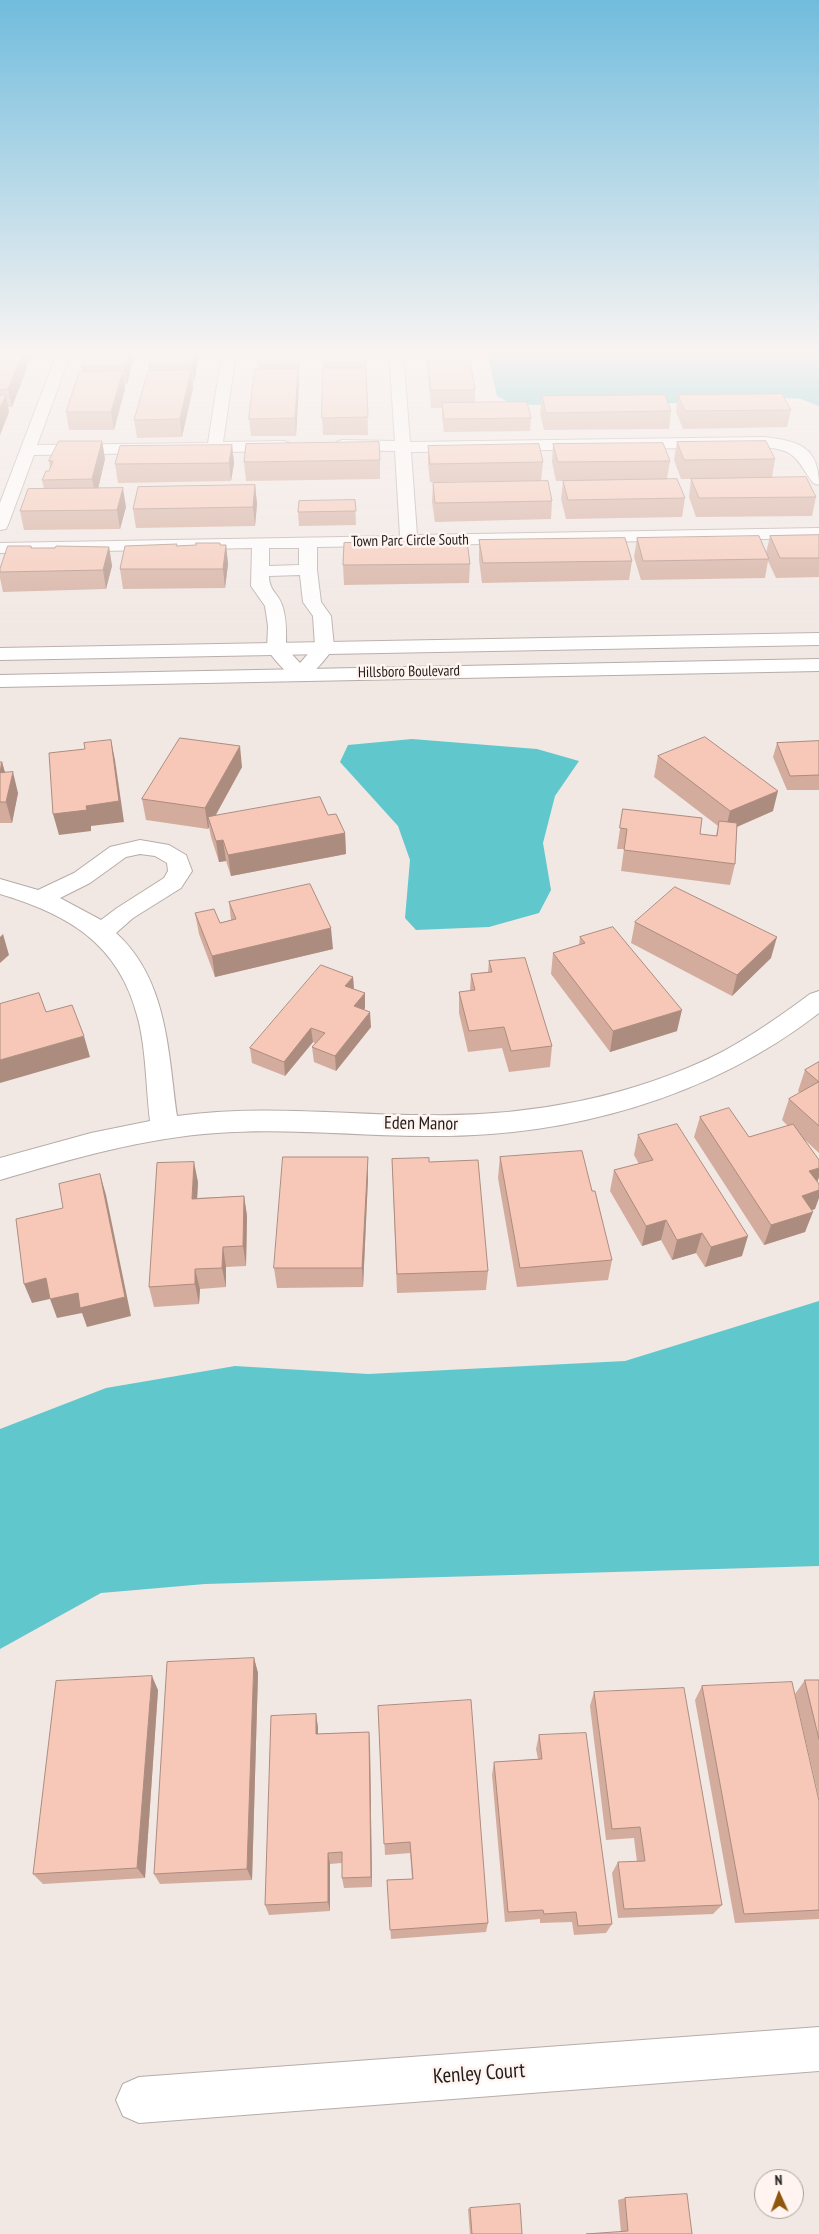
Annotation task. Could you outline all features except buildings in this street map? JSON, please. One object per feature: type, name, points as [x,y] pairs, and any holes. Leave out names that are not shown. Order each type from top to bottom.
[{"type":"street","points":[[0,525],[25,457]]},
{"type":"street","points":[[403,457],[409,541]]},
{"type":"street","points":[[806,457],[819,480]]},
{"type":"street","name":"Town Parc Circle South","points":[[0,548],[819,534]]},
{"type":"street","points":[[261,544],[260,586],[274,606],[277,626],[276,649],[300,674],[325,648],[322,616],[312,602],[308,570],[308,544]]},
{"type":"street","points":[[260,571],[308,570]]},
{"type":"street","name":"Hillsboro Boulevard","points":[[0,654],[819,639]]},
{"type":"street","name":"Hillsboro Boulevard","points":[[0,681],[819,665]]},
{"type":"street","points":[[41,898],[82,878],[118,852],[140,847],[161,850],[178,860],[180,871],[173,883],[125,913],[102,932]]},
{"type":"street","points":[[0,886],[41,898],[84,920],[102,932],[133,972],[150,1015],[164,1127]]},
{"type":"street","name":"Eden Manor","points":[[0,1169],[79,1146],[164,1127],[247,1121],[427,1126],[496,1124],[573,1112],[653,1091],[719,1065],[775,1032],[819,1000]]},
{"type":"street","name":"Kenley Court","points":[[140,2100],[818,2053]]},
{"type":"water","points":[[412,739],[537,749],[579,761],[555,796],[543,843],[551,890],[539,913],[489,927],[416,930],[405,918],[410,860],[398,826],[340,762],[348,745]]},
{"type":"water","points":[[819,1301],[819,1566],[205,1584],[101,1593],[0,1649],[0,1429],[106,1388],[235,1366],[368,1374],[625,1361]]}]
